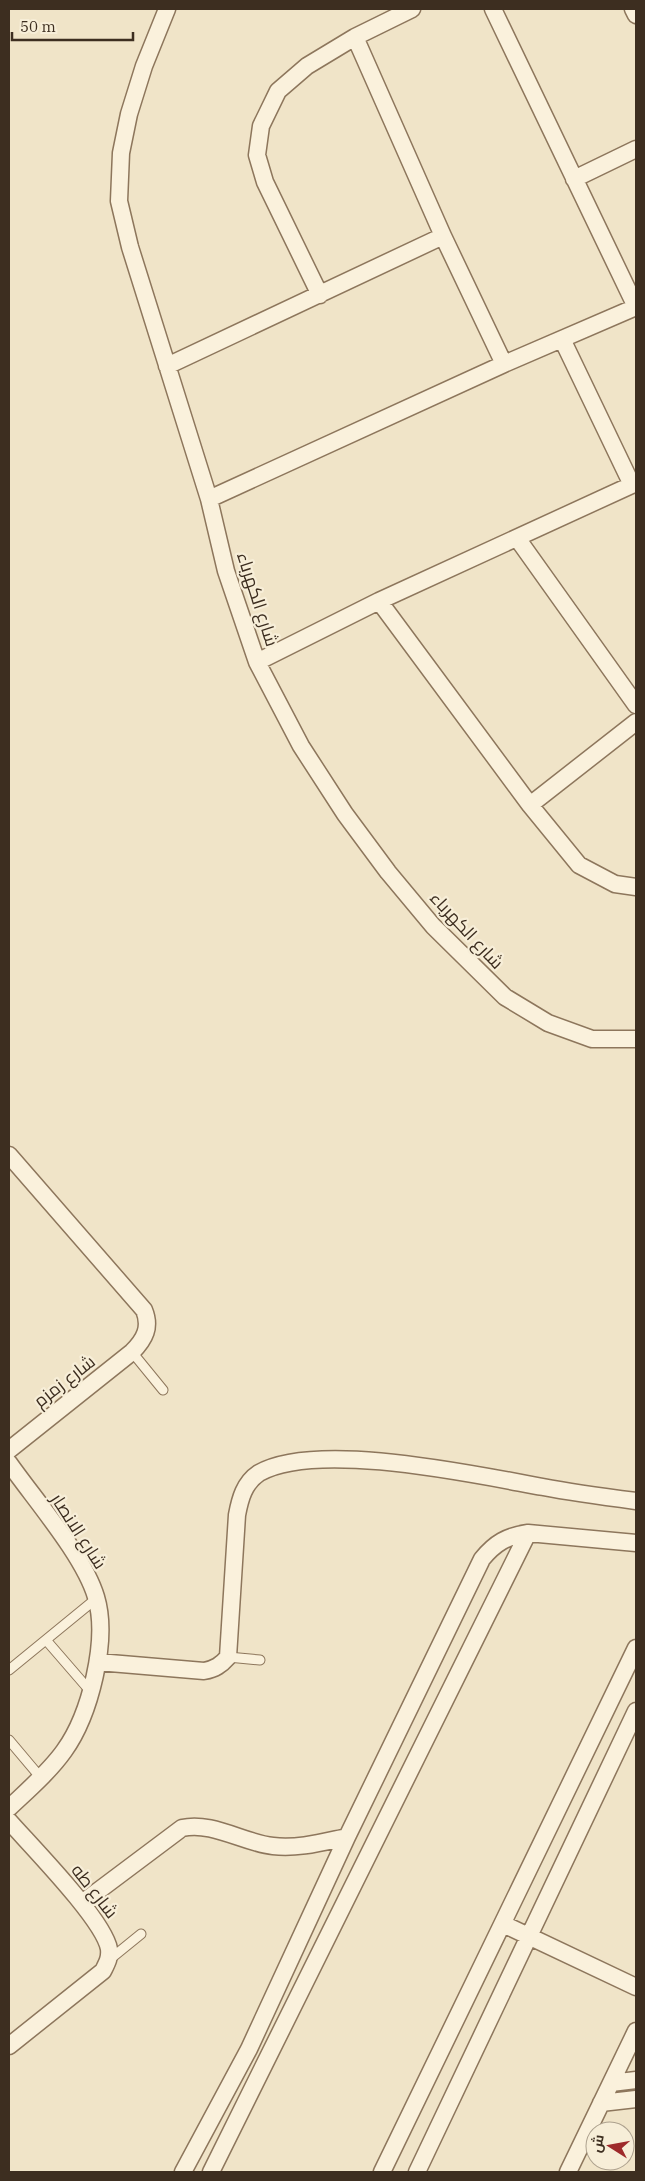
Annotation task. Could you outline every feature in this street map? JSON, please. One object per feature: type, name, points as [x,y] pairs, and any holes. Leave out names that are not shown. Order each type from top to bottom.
[{"type":"street","name":"شارع الكهرباء","points":[[167,9],[144,66],[129,114],[121,153],[119,201],[130,247],[209,499],[226,571],[257,662],[301,746],[345,814],[388,872],[434,926],[504,998],[548,1023],[592,1039],[636,1039]]},
{"type":"street","points":[[320,295],[264,182],[257,155],[261,126],[278,91],[307,66],[354,37],[412,9]]},
{"type":"street","points":[[209,499],[504,364],[636,307],[493,9]]},
{"type":"street","points":[[633,9],[636,15]]},
{"type":"street","points":[[354,37],[443,236],[504,364]]},
{"type":"street","points":[[574,179],[636,149]]},
{"type":"street","points":[[167,366],[443,236]]},
{"type":"street","points":[[257,662],[379,601],[634,484],[562,339]]},
{"type":"street","points":[[516,538],[636,705]]},
{"type":"street","points":[[379,601],[530,805],[579,864],[615,884],[636,887]]},
{"type":"street","points":[[530,805],[636,722]]},
{"type":"street","points":[[9,1155],[144,1310],[148,1319],[147,1330],[137,1347]]},
{"type":"street","name":"شارع زمزم","points":[[9,1450],[137,1347]]},
{"type":"street","points":[[98,1662],[204,1671],[218,1667],[228,1657],[236,1515],[240,1497],[247,1484],[258,1474],[275,1466],[301,1460],[385,1462],[636,1501]]},
{"type":"street","name":"شارع الانصار","points":[[9,1463],[80,1563],[97,1598],[100,1632],[98,1662],[91,1692],[82,1717],[65,1750],[41,1778],[9,1808]]},
{"type":"street","points":[[211,2172],[528,1533]]},
{"type":"street","points":[[183,2172],[249,2049],[346,1837],[482,1559],[502,1540],[528,1533],[636,1543]]},
{"type":"street","points":[[382,2172],[546,1838],[636,1648]]},
{"type":"street","points":[[417,2172],[636,1711]]},
{"type":"street","name":"شارع طه","points":[[9,1821],[82,1903],[103,1934],[108,1948],[109,1960]]},
{"type":"street","points":[[82,1903],[182,1828],[197,1827],[274,1846],[311,1844],[346,1837]]},
{"type":"street","points":[[546,1838],[570,1851]]},
{"type":"street","points":[[503,1924],[636,1988]]},
{"type":"street","points":[[9,2046],[103,1971],[109,1960]]},
{"type":"street","points":[[568,2172],[636,2031]]},
{"type":"street","points":[[610,2083],[636,2080]]},
{"type":"street","points":[[601,2103],[636,2099]]},
{"type":"lane","points":[[137,1347],[164,1390]]},
{"type":"lane","points":[[9,1670],[97,1598]]},
{"type":"lane","points":[[46,1640],[91,1692]]},
{"type":"lane","points":[[228,1657],[260,1660]]},
{"type":"lane","points":[[9,1740],[41,1778]]},
{"type":"lane","points":[[109,1960],[141,1934]]}]
